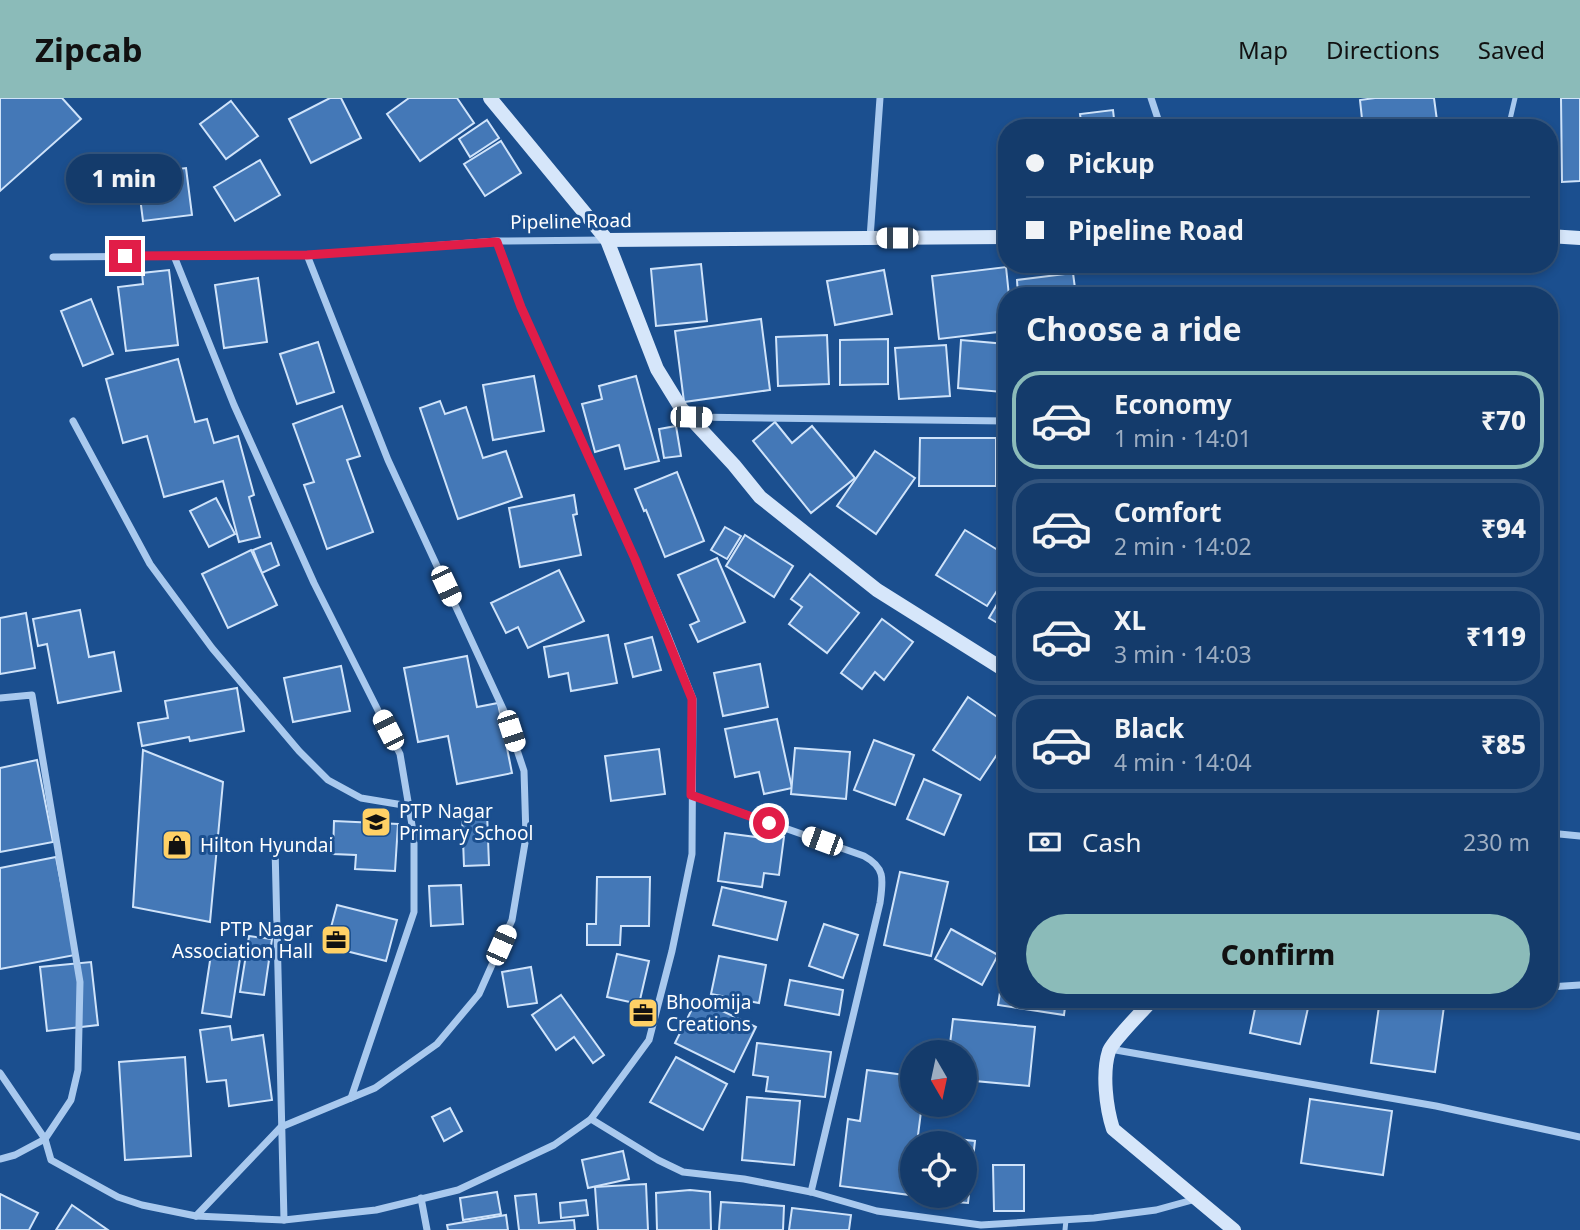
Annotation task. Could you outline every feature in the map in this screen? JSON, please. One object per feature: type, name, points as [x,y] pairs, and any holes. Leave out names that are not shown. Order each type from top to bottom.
[{"type":"street","points":[[490,98],[607,240],[657,369],[681,408],[761,497],[877,590],[998,666]]},
{"type":"street","points":[[870,238],[880,98]]},
{"type":"street","points":[[1151,98],[1158,119]]},
{"type":"street","name":"Pipeline Road","points":[[52,257],[307,255],[497,242],[998,237]]},
{"type":"street","points":[[1558,237],[1580,239]]},
{"type":"street","points":[[0,1073],[44,1139],[51,1160],[96,1186],[142,1205],[196,1216],[284,1220],[376,1210],[458,1190],[554,1145],[590,1119],[649,1040],[672,951],[692,854],[692,699],[629,546],[521,307],[497,242]]},
{"type":"street","points":[[196,1216],[281,1127],[375,1088],[437,1044],[479,994],[512,920],[526,837],[524,771],[505,711],[388,460],[307,255]]},
{"type":"street","points":[[174,256],[234,405],[308,570],[400,754],[414,836],[414,912],[351,1098]]},
{"type":"street","points":[[691,417],[998,421]]},
{"type":"street","points":[[73,421],[150,564],[212,648],[299,751],[328,780],[361,798],[409,806]]},
{"type":"street","points":[[0,698],[32,695],[80,982],[78,1070],[71,1100],[44,1139],[15,1155],[0,1159]]},
{"type":"street","points":[[691,795],[864,856],[881,870],[883,885],[880,903],[811,1192]]},
{"type":"street","points":[[1558,835],[1580,836]]},
{"type":"street","points":[[275,847],[284,1220]]},
{"type":"street","points":[[1558,986],[1580,985]]},
{"type":"street","points":[[1145,1008],[1110,1049],[1106,1088],[1107,1109],[1113,1129],[1234,1230]]},
{"type":"street","points":[[1110,1049],[1436,1106],[1580,1137]]},
{"type":"street","points":[[590,1119],[683,1172],[744,1179],[811,1192],[877,1211],[981,1225],[1066,1220],[1156,1210],[1196,1199]]},
{"type":"street","points":[[421,1198],[427,1230]]},
{"type":"lane","points":[[1510,119],[1516,98]]},
{"type":"lane","points":[[1065,1230],[1066,1220]]},
{"type":"building","points":[[0,98],[62,98],[81,119],[0,191]]},
{"type":"building","points":[[330,98],[341,98],[361,138],[311,163],[289,119]]},
{"type":"building","points":[[409,98],[457,98],[474,123],[420,161],[387,114]]},
{"type":"building","points":[[1434,98],[1437,119],[1362,119],[1360,100]]},
{"type":"building","points":[[1561,98],[1580,98],[1580,181],[1562,182]]},
{"type":"building","points":[[231,101],[258,136],[226,159],[200,124]]},
{"type":"building","points":[[1113,110],[1114,119],[1081,119],[1080,114]]},
{"type":"building","points":[[487,120],[499,138],[470,157],[459,139]]},
{"type":"building","points":[[501,141],[521,173],[485,196],[464,164]]},
{"type":"building","points":[[260,160],[280,195],[235,221],[214,187]]},
{"type":"building","points":[[186,168],[192,215],[143,221],[137,174]]},
{"type":"building","points":[[701,264],[707,321],[656,326],[651,269]]},
{"type":"building","points":[[998,268],[998,273],[1007,273],[1008,287],[998,287],[998,332],[939,339],[932,276]]},
{"type":"building","points":[[169,270],[178,345],[126,351],[118,287],[143,284],[142,273]]},
{"type":"building","points":[[884,270],[892,314],[835,325],[827,281]]},
{"type":"building","points":[[1073,273],[1075,287],[1017,287],[1017,280]]},
{"type":"building","points":[[258,278],[267,342],[224,348],[215,285]]},
{"type":"building","points":[[91,299],[113,354],[83,366],[61,311]]},
{"type":"building","points":[[761,319],[770,390],[684,402],[675,331]]},
{"type":"building","points":[[827,335],[829,384],[778,386],[776,337]]},
{"type":"building","points":[[888,339],[888,384],[840,385],[840,340]]},
{"type":"building","points":[[961,340],[998,343],[998,392],[958,388]]},
{"type":"building","points":[[318,342],[334,392],[297,404],[280,354]]},
{"type":"building","points":[[946,345],[950,396],[899,399],[895,348]]},
{"type":"building","points":[[178,359],[195,422],[207,419],[214,443],[238,436],[254,495],[249,497],[260,537],[239,542],[223,481],[164,497],[147,436],[123,443],[106,379]]},
{"type":"building","points":[[534,376],[544,431],[493,440],[483,385]]},
{"type":"building","points":[[636,376],[659,461],[625,469],[619,445],[595,452],[582,404],[602,399],[599,386]]},
{"type":"building","points":[[440,401],[445,414],[466,407],[483,458],[506,451],[522,497],[458,519],[420,408]]},
{"type":"building","points":[[342,406],[360,456],[347,460],[373,532],[327,549],[304,485],[314,482],[293,424]]},
{"type":"building","points":[[775,422],[792,443],[812,426],[855,478],[811,513],[753,441]]},
{"type":"building","points":[[676,426],[681,456],[664,458],[659,429]]},
{"type":"building","points":[[920,438],[996,438],[996,486],[919,486]]},
{"type":"building","points":[[875,451],[915,478],[876,534],[837,506]]},
{"type":"building","points":[[677,472],[704,541],[665,557],[635,489]]},
{"type":"building","points":[[574,495],[577,514],[573,515],[581,555],[520,567],[509,508]]},
{"type":"building","points":[[216,498],[235,534],[209,547],[190,511]]},
{"type":"building","points":[[725,527],[741,536],[727,559],[711,550]]},
{"type":"building","points":[[965,530],[998,550],[998,589],[987,606],[936,575]]},
{"type":"building","points":[[745,535],[793,566],[774,597],[726,566]]},
{"type":"building","points":[[271,543],[279,565],[262,573],[253,550]]},
{"type":"building","points":[[251,550],[277,605],[228,628],[202,574]]},
{"type":"building","points":[[717,558],[745,622],[698,642],[690,625],[699,621],[678,575]]},
{"type":"building","points":[[559,570],[584,621],[528,648],[518,627],[506,633],[491,603]]},
{"type":"building","points":[[810,574],[859,613],[827,653],[789,624],[802,607],[791,599]]},
{"type":"building","points":[[998,603],[998,623],[989,618]]},
{"type":"building","points":[[80,610],[89,657],[114,652],[121,691],[58,703],[47,644],[38,646],[33,619]]},
{"type":"building","points":[[26,613],[35,668],[0,674],[0,618]]},
{"type":"building","points":[[882,619],[913,642],[884,680],[875,672],[862,689],[841,673]]},
{"type":"building","points":[[608,635],[617,683],[571,691],[568,673],[549,677],[544,647]]},
{"type":"building","points":[[652,637],[661,670],[633,677],[625,644]]},
{"type":"building","points":[[467,656],[477,707],[498,703],[512,773],[457,784],[448,736],[418,742],[404,668]]},
{"type":"building","points":[[760,664],[768,707],[723,716],[714,673]]},
{"type":"building","points":[[341,666],[350,711],[293,722],[284,678]]},
{"type":"building","points":[[237,688],[244,731],[142,746],[138,723],[168,718],[165,701]]},
{"type":"building","points":[[968,697],[998,718],[998,753],[980,780],[933,750]]},
{"type":"building","points":[[777,719],[792,788],[764,794],[759,772],[735,777],[725,729]]},
{"type":"building","points":[[874,740],[914,755],[895,805],[854,790]]},
{"type":"building","points":[[795,748],[850,752],[846,799],[791,794]]},
{"type":"building","points":[[659,749],[665,794],[611,801],[605,756]]},
{"type":"building","name":"Hilton Hyundai","points":[[143,750],[223,782],[210,922],[133,907]]},
{"type":"building","points":[[37,760],[53,842],[0,852],[0,768]]},
{"type":"building","points":[[924,779],[961,795],[944,835],[907,819]]},
{"type":"building","points":[[487,812],[489,865],[464,866],[462,813]]},
{"type":"building","points":[[334,821],[398,824],[395,871],[355,869],[356,855],[333,854]]},
{"type":"building","points":[[725,833],[784,837],[779,875],[764,873],[762,887],[718,881]]},
{"type":"building","points":[[56,857],[75,955],[0,969],[0,868]]},
{"type":"building","points":[[900,872],[948,882],[931,956],[884,945]]},
{"type":"building","points":[[597,877],[650,877],[649,926],[621,926],[620,945],[587,945],[587,924],[596,924]]},
{"type":"building","points":[[461,885],[463,924],[431,926],[429,886]]},
{"type":"building","points":[[722,887],[786,902],[777,940],[713,925]]},
{"type":"building","points":[[337,905],[397,920],[386,961],[326,946]]},
{"type":"building","points":[[824,924],[858,935],[843,978],[809,966]]},
{"type":"building","points":[[951,929],[998,955],[982,985],[935,959]]},
{"type":"building","points":[[249,936],[272,939],[264,995],[240,992]]},
{"type":"building","points":[[212,948],[241,952],[231,1017],[202,1013]]},
{"type":"building","points":[[617,954],[649,961],[639,1004],[607,997]]},
{"type":"building","points":[[719,956],[766,965],[759,1003],[711,994]]},
{"type":"building","points":[[91,962],[98,1025],[47,1031],[40,967]]},
{"type":"building","points":[[531,967],[537,1003],[508,1007],[502,972]]},
{"type":"building","points":[[790,980],[843,990],[839,1015],[785,1005]]},
{"type":"building","points":[[561,995],[604,1055],[593,1063],[574,1037],[556,1050],[532,1015]]},
{"type":"building","points":[[697,999],[756,1027],[734,1072],[675,1043]]},
{"type":"building","points":[[1018,1008],[1065,1008],[1064,1015]]},
{"type":"building","points":[[1255,1008],[1308,1008],[1300,1044],[1250,1033]]},
{"type":"building","points":[[1379,1008],[1444,1008],[1435,1072],[1371,1063]]},
{"type":"building","points":[[953,1019],[1035,1027],[1029,1086],[977,1081],[977,1040],[950,1040]]},
{"type":"building","points":[[230,1026],[232,1040],[263,1035],[272,1100],[229,1106],[226,1080],[207,1082],[200,1030]]},
{"type":"building","points":[[757,1043],[831,1052],[825,1097],[766,1091],[768,1077],[753,1075]]},
{"type":"building","points":[[185,1057],[191,1156],[125,1160],[119,1062]]},
{"type":"building","points":[[676,1057],[727,1084],[703,1130],[650,1102]]},
{"type":"building","points":[[867,1070],[900,1074],[900,1117],[920,1117],[919,1131],[900,1131],[900,1194],[840,1186],[848,1119],[860,1121]]},
{"type":"building","points":[[747,1097],[800,1101],[794,1165],[742,1160]]},
{"type":"building","points":[[1310,1099],[1392,1111],[1383,1175],[1301,1163]]},
{"type":"building","points":[[450,1108],[462,1131],[444,1141],[432,1117]]},
{"type":"building","points":[[623,1151],[629,1179],[588,1188],[582,1160]]},
{"type":"building","points":[[993,1165],[1024,1165],[1024,1211],[994,1211]]},
{"type":"building","points":[[646,1184],[648,1230],[598,1230],[595,1187]]},
{"type":"building","points":[[690,1190],[710,1192],[711,1230],[657,1230],[656,1193]]},
{"type":"building","points":[[497,1192],[501,1214],[463,1220],[460,1198]]},
{"type":"building","points":[[0,1194],[38,1213],[29,1230],[0,1230]]},
{"type":"building","points":[[536,1194],[539,1223],[574,1220],[575,1230],[519,1230],[515,1196]]},
{"type":"building","points":[[586,1200],[588,1215],[561,1218],[560,1203]]},
{"type":"building","points":[[721,1202],[784,1206],[783,1230],[719,1230]]},
{"type":"building","points":[[72,1205],[108,1230],[56,1230]]},
{"type":"building","points":[[792,1208],[851,1215],[849,1230],[789,1230]]},
{"type":"building","points":[[506,1215],[508,1230],[448,1230],[447,1225]]},
{"type":"place","name":"PTP Nagar Primary School","points":[[376,822]]},
{"type":"place","name":"Hilton Hyundai","points":[[177,845]]},
{"type":"place","name":"PTP Nagar Association Hall","points":[[336,940]]},
{"type":"place","name":"Bhoomija Creations","points":[[643,1013]]},
{"type":"route","points":[[125,256],[307,255],[497,242],[521,307],[635,559],[692,699],[691,795],[769,823]]}]
